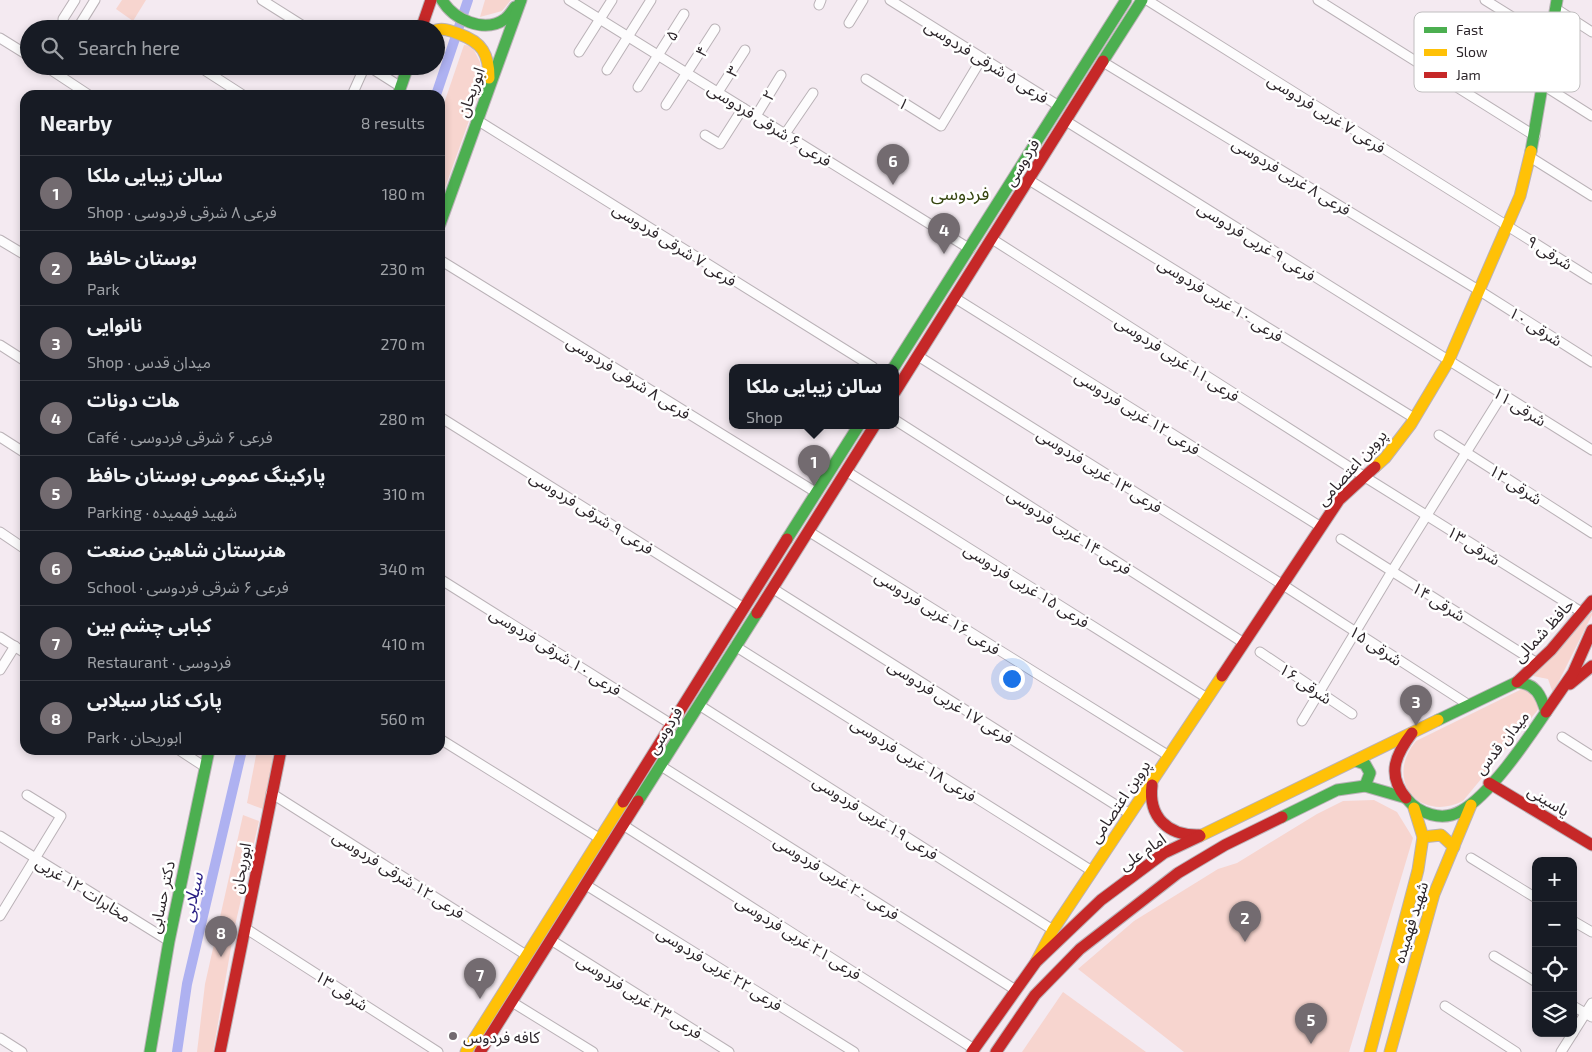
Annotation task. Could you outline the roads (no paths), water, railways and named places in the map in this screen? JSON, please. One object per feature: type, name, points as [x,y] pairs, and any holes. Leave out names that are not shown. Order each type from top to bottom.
[{"type":"main road","points":[[424,20],[431,0]]},
{"type":"main road","points":[[444,4],[452,14],[484,25],[504,21],[521,0]]},
{"type":"main road","name":"ابوریحان","points":[[445,210],[521,0]]},
{"type":"main road","name":"فردوسی","points":[[896,364],[1126,0]]},
{"type":"main road","name":"فردوسی","points":[[899,386],[1142,0]]},
{"type":"main road","points":[[1110,25],[1122,33]]},
{"type":"main road","points":[[445,31],[478,42],[489,60],[488,88]]},
{"type":"main road","points":[[399,90],[405,75]]},
{"type":"main road","name":"پروین اعتصامی","points":[[1036,962],[1053,930],[1339,500],[1386,458],[1414,418],[1448,362],[1520,196],[1535,136],[1542,92]]},
{"type":"main road","name":"فردوسی","points":[[466,1052],[857,429]]},
{"type":"main road","name":"فردوسی","points":[[480,1052],[872,429]]},
{"type":"main road","name":"حافظ شمالی","points":[[1517,682],[1583,613],[1592,600]]},
{"type":"main road","points":[[1546,712],[1573,674],[1592,630]]},
{"type":"main road","points":[[1564,689],[1592,666]]},
{"type":"main road","name":"میدان قدس","points":[[1517,682],[1525,682],[1538,689],[1542,695],[1546,712],[1490,782],[1471,805],[1458,813],[1443,816],[1428,814],[1414,808],[1403,797],[1396,783],[1394,768],[1397,753],[1412,733],[1517,682]]},
{"type":"main road","name":"امام علی","points":[[973,1050],[1014,989],[1036,962],[1101,900],[1164,853],[1412,733]]},
{"type":"main road","name":"دکتر حسابی","points":[[150,1052],[168,941],[208,755]]},
{"type":"main road","name":"ابوریحان","points":[[220,1052],[280,755]]},
{"type":"main road","points":[[1356,760],[1368,768],[1370,778],[1365,786]]},
{"type":"main road","points":[[1154,778],[1150,796],[1152,809],[1158,820],[1167,829],[1179,834],[1191,836],[1204,835]]},
{"type":"main road","name":"یاسینی","points":[[1490,782],[1592,844]]},
{"type":"main road","points":[[996,1052],[1034,995],[1080,950],[1178,873],[1224,845],[1337,790],[1365,786],[1403,797]]},
{"type":"main road","points":[[626,795],[637,802]]},
{"type":"main road","name":"شهید فهمیده","points":[[1390,1052],[1434,894],[1471,805]]},
{"type":"main road","name":"شهید فهمیده","points":[[1370,1052],[1418,870],[1423,837],[1414,808]]},
{"type":"main road","points":[[1423,837],[1435,834],[1441,835],[1447,838],[1454,847]]},
{"type":"street","points":[[63,20],[75,0]]},
{"type":"street","points":[[83,20],[95,0]]},
{"type":"street","points":[[262,0],[294,20]]},
{"type":"street","name":"فرعی ۶ شرقی فردوسی","points":[[570,0],[970,248]]},
{"type":"street","points":[[579,52],[612,0]]},
{"type":"street","points":[[607,70],[651,0]]},
{"type":"street","points":[[849,22],[864,0]]},
{"type":"street","name":"فرعی ۵ شرقی فردوسی","points":[[890,0],[1059,106]]},
{"type":"street","name":"فرعی ۷ غربی فردوسی","points":[[1147,0],[1508,226]]},
{"type":"street","points":[[1318,0],[1414,60]]},
{"type":"street","points":[[1485,0],[1504,12]]},
{"type":"street","points":[[1556,4],[1566,12]]},
{"type":"street","name":"۵","points":[[658,55],[684,14]]},
{"type":"street","points":[[1580,23],[1592,32]]},
{"type":"street","name":"۴","points":[[687,73],[715,29]]},
{"type":"street","points":[[0,38],[20,50]]},
{"type":"street","name":"۳","points":[[718,92],[745,50]]},
{"type":"street","points":[[638,87],[658,55]]},
{"type":"street","name":"۱","points":[[866,79],[941,126],[982,58]]},
{"type":"street","name":"فرعی ۸ غربی فردوسی","points":[[1103,62],[1480,290]]},
{"type":"street","points":[[666,106],[687,73]]},
{"type":"street","points":[[59,75],[82,90]]},
{"type":"street","points":[[212,75],[235,90]]},
{"type":"street","points":[[355,90],[362,75]]},
{"type":"street","points":[[379,75],[398,90]]},
{"type":"street","name":"۲","points":[[756,116],[781,75]]},
{"type":"street","points":[[1465,92],[1535,136]]},
{"type":"street","points":[[1554,92],[1592,116]]},
{"type":"street","points":[[785,134],[813,93]]},
{"type":"street","points":[[705,135],[720,144],[743,108]]},
{"type":"street","name":"فرعی ۷ شرقی فردوسی","points":[[477,120],[868,364]]},
{"type":"street","name":"فرعی ۹ غربی فردوسی","points":[[1066,121],[1448,362]]},
{"type":"street","points":[[1530,157],[1592,196]]},
{"type":"street","name":"فرعی ۱۰ غربی فردوسی","points":[[1029,180],[1414,418]]},
{"type":"street","name":"شرقی ۹","points":[[1508,226],[1592,279]]},
{"type":"street","name":"فرعی ۱۱ غربی فردوسی","points":[[992,239],[1365,477]]},
{"type":"street","points":[[0,240],[20,252]]},
{"type":"street","name":"فرعی ۸ شرقی فردوسی","points":[[445,263],[817,494]]},
{"type":"street","name":"شرقی ۱۰","points":[[1480,290],[1592,362]]},
{"type":"street","name":"فرعی ۱۲ غربی فردوسی","points":[[955,298],[1321,527]]},
{"type":"street","points":[[0,345],[20,358]]},
{"type":"street","name":"فرعی ۱۳ غربی فردوسی","points":[[918,356],[1283,585]]},
{"type":"street","name":"۱۱ شرقی","points":[[1448,362],[1592,450]]},
{"type":"street","points":[[1302,721],[1355,631],[1502,395]]},
{"type":"street","name":"فرعی ۹ شرقی فردوسی","points":[[445,420],[744,608]]},
{"type":"street","name":"فرعی ۱۴ غربی فردوسی","points":[[899,423],[1244,643]]},
{"type":"street","name":"۱۲ شرقی","points":[[1439,435],[1592,533]]},
{"type":"street","points":[[0,437],[20,450]]},
{"type":"street","name":"فرعی ۱۵ غربی فردوسی","points":[[846,471],[1207,698]]},
{"type":"street","name":"۱۳ شرقی","points":[[1365,477],[1583,613]]},
{"type":"street","name":"فرعی ۱۶ غربی فردوسی","points":[[808,531],[1169,756]]},
{"type":"street","points":[[0,532],[20,546]]},
{"type":"street","name":"۱۴ شرقی","points":[[1341,538],[1537,663]]},
{"type":"street","name":"فرعی ۱۰ شرقی فردوسی","points":[[445,582],[671,724]]},
{"type":"street","name":"۱۵ شرقی","points":[[1283,585],[1469,705]]},
{"type":"street","name":"فرعی ۱۷ غربی فردوسی","points":[[772,588],[1130,814]]},
{"type":"street","points":[[0,637],[20,650]]},
{"type":"street","points":[[0,670],[15,646]]},
{"type":"street","name":"فرعی ۱۸ غربی فردوسی","points":[[736,646],[1092,871]]},
{"type":"street","name":"۱۶ شرقی","points":[[1260,652],[1352,714]]},
{"type":"street","name":"فرعی ۱۹ غربی فردوسی","points":[[699,705],[1053,930]]},
{"type":"street","points":[[1562,737],[1592,756]]},
{"type":"street","points":[[445,742],[599,838]]},
{"type":"street","points":[[187,755],[205,766]]},
{"type":"street","name":"فرعی ۲۰ غربی فردوسی","points":[[661,766],[1014,989]]},
{"type":"street","name":"فرعی ۱۲ شرقی فردوسی","points":[[272,793],[526,955]]},
{"type":"street","points":[[0,916],[61,816],[27,795]]},
{"type":"street","name":"فرعی ۲۱ غربی فردوسی","points":[[623,826],[973,1050]]},
{"type":"street","name":"مخابرات ۱۲ غربی","points":[[0,836],[168,941]]},
{"type":"street","points":[[1471,858],[1532,896]]},
{"type":"street","name":"فرعی ۲۲ غربی فردوسی","points":[[586,885],[854,1052]]},
{"type":"street","points":[[1577,923],[1592,932]]},
{"type":"street","name":"۱۳ شرقی","points":[[245,928],[438,1052]]},
{"type":"street","name":"فرعی ۲۳ غربی فردوسی","points":[[551,940],[729,1052]]},
{"type":"street","points":[[1494,956],[1532,980]]},
{"type":"street","points":[[512,1002],[593,1052]]},
{"type":"street","points":[[1577,1029],[1589,1016],[1592,1003]]},
{"type":"street","points":[[1445,1006],[1516,1052]]},
{"type":"street","points":[[1577,1008],[1589,1016]]},
{"type":"street","points":[[1561,1052],[1570,1037]]},
{"type":"street","points":[[0,1038],[22,1052]]},
{"type":"waterway","name":"سیلابی","points":[[445,68],[468,0]]},
{"type":"waterway","name":"سیلابی","points":[[438,90],[443,75]]},
{"type":"waterway","name":"سیلابی","points":[[177,1052],[187,984],[241,755]]},
{"type":"place","name":"هنرستان شاهین صنعت","points":[[893,185]]},
{"type":"place","name":"هات دونات","points":[[944,254]]},
{"type":"place","name":"سالن زیبایی ملکا","points":[[814,486]]},
{"type":"place","name":"نانوایی","points":[[1416,726]]},
{"type":"place","name":"بوستان حافظ","points":[[1245,942]]},
{"type":"place","name":"پارک کنار سیلابی","points":[[221,957]]},
{"type":"place","name":"کبابی چشم بین","points":[[480,999]]},
{"type":"place","name":"کافه فردوس","points":[[453,1036]]},
{"type":"place","name":"پارکینگ عمومی بوستان حافظ","points":[[1311,1044]]},
{"type":"district","name":"فردوسی","points":[[960,193]]}]
